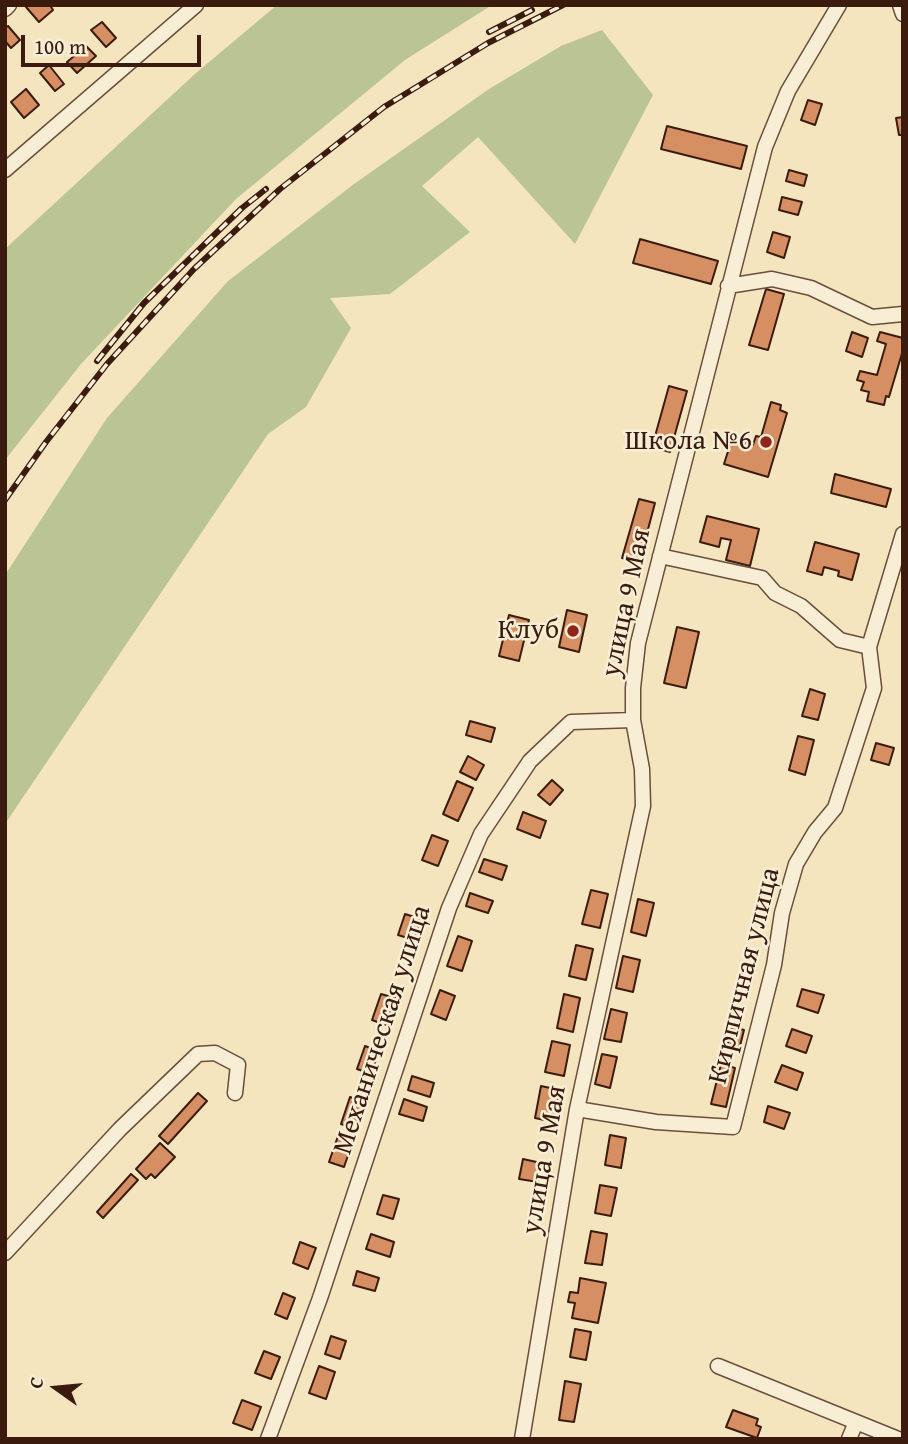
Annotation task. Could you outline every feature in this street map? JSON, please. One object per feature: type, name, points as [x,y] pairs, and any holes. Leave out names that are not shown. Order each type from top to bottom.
[{"type":"street","points":[[5,9],[9,5]]},
{"type":"street","points":[[5,170],[196,5]]},
{"type":"street","name":"улица 9 Мая","points":[[522,1439],[577,1109],[643,806],[642,769],[633,720],[638,643],[765,147],[788,91],[839,5]]},
{"type":"street","points":[[900,5],[903,14]]},
{"type":"street","points":[[728,286],[772,279],[811,288],[872,317],[903,314]]},
{"type":"street","name":"Кирпичная улица","points":[[577,1109],[656,1122],[733,1127],[774,965],[782,913],[796,864],[815,832],[835,808],[874,688],[869,647],[903,534]]},
{"type":"street","points":[[660,556],[762,578],[775,593],[801,606],[840,640],[869,647]]},
{"type":"street","name":"Механическая улица","points":[[268,1439],[320,1298],[449,908],[481,834],[530,761],[571,722],[633,720]]},
{"type":"street","points":[[5,1253],[120,1129],[198,1054],[215,1053],[239,1065],[235,1093]]},
{"type":"street","points":[[718,1367],[898,1439]]},
{"type":"street","points":[[849,1439],[856,1422]]},
{"type":"green space","points":[[277,5],[492,5],[405,60],[236,199],[81,364],[5,460],[5,249],[196,73]]},
{"type":"green space","points":[[602,30],[653,95],[575,244],[478,137],[422,186],[470,232],[390,294],[330,298],[351,328],[306,407],[268,434],[5,824],[5,575],[107,418],[228,281],[354,184],[489,89],[561,46]]},
{"type":"building","points":[[50,5],[53,10],[39,22],[26,7]]},
{"type":"building","points":[[102,22],[116,38],[106,47],[91,30]]},
{"type":"building","points":[[8,26],[20,40],[11,48],[5,41],[5,28]]},
{"type":"building","points":[[86,46],[96,56],[77,73],[67,62]]},
{"type":"building","points":[[49,65],[64,84],[55,91],[40,73]]},
{"type":"building","points":[[26,89],[39,105],[24,118],[11,102]]},
{"type":"building","points":[[808,100],[822,104],[815,125],[801,120]]},
{"type":"building","points":[[903,117],[903,135],[899,135],[896,118]]},
{"type":"building","points":[[667,126],[747,146],[741,169],[661,149]]},
{"type":"building","points":[[789,170],[807,175],[804,186],[786,181]]},
{"type":"building","points":[[782,197],[802,202],[798,215],[779,210]]},
{"type":"building","points":[[773,232],[790,237],[784,258],[767,252]]},
{"type":"building","points":[[640,239],[718,261],[711,284],[633,263]]},
{"type":"building","points":[[766,289],[784,294],[768,350],[749,345]]},
{"type":"building","points":[[852,332],[868,338],[862,357],[846,351]]},
{"type":"building","points":[[880,332],[903,338],[903,350],[889,397],[886,396],[884,405],[867,401],[869,392],[861,390],[864,382],[857,380],[860,371],[877,375],[886,344],[877,341]]},
{"type":"building","points":[[669,386],[687,391],[670,452],[652,447]]},
{"type":"building","name":"Школа №6","points":[[771,402],[781,405],[780,410],[787,413],[768,477],[724,464],[732,439],[753,445],[756,436],[761,437]]},
{"type":"building","points":[[835,474],[891,489],[886,507],[831,493]]},
{"type":"building","points":[[639,499],[655,503],[639,563],[622,558]]},
{"type":"building","points":[[707,516],[759,529],[750,566],[726,560],[731,540],[721,538],[719,547],[700,542]]},
{"type":"building","points":[[815,542],[859,554],[852,580],[838,576],[839,571],[824,567],[822,575],[807,571]]},
{"type":"building","name":"Клуб","points":[[567,610],[587,615],[579,652],[559,647]]},
{"type":"building","points":[[509,615],[529,620],[519,661],[499,656]]},
{"type":"building","points":[[677,627],[699,632],[686,688],[664,683]]},
{"type":"building","points":[[810,689],[825,694],[818,720],[802,716]]},
{"type":"building","points":[[470,721],[495,728],[491,742],[466,735]]},
{"type":"building","points":[[798,736],[814,740],[805,775],[789,770]]},
{"type":"building","points":[[876,743],[894,748],[889,765],[871,760]]},
{"type":"building","points":[[468,756],[484,765],[476,780],[460,772]]},
{"type":"building","points":[[552,780],[563,790],[550,805],[538,795]]},
{"type":"building","points":[[457,781],[473,788],[458,821],[443,814]]},
{"type":"building","points":[[523,812],[546,821],[540,838],[517,829]]},
{"type":"building","points":[[432,835],[448,841],[438,866],[422,860]]},
{"type":"building","points":[[484,859],[507,866],[502,880],[479,872]]},
{"type":"building","points":[[591,890],[608,894],[600,928],[582,924]]},
{"type":"building","points":[[470,893],[493,901],[488,913],[466,906]]},
{"type":"building","points":[[638,899],[654,903],[646,936],[631,932]]},
{"type":"building","points":[[405,914],[421,919],[414,940],[398,935]]},
{"type":"building","points":[[458,936],[472,941],[462,971],[447,966]]},
{"type":"building","points":[[576,945],[593,949],[586,980],[569,976]]},
{"type":"building","points":[[623,956],[640,960],[633,992],[616,988]]},
{"type":"building","points":[[802,989],[824,995],[818,1013],[797,1006]]},
{"type":"building","points":[[440,990],[455,996],[446,1020],[431,1014]]},
{"type":"building","points":[[381,994],[395,998],[386,1025],[372,1020]]},
{"type":"building","points":[[564,994],[580,998],[573,1032],[557,1028]]},
{"type":"building","points":[[611,1009],[627,1013],[621,1042],[604,1039]]},
{"type":"building","points":[[732,1027],[744,1030],[739,1050],[727,1047]]},
{"type":"building","points":[[792,1029],[812,1036],[806,1053],[786,1046]]},
{"type":"building","points":[[552,1041],[570,1045],[564,1076],[545,1072]]},
{"type":"building","points":[[365,1046],[379,1051],[371,1074],[357,1069]]},
{"type":"building","points":[[602,1054],[617,1057],[610,1088],[595,1084]]},
{"type":"building","points":[[721,1064],[735,1068],[726,1107],[711,1104]]},
{"type":"building","points":[[782,1065],[803,1073],[797,1090],[775,1082]]},
{"type":"building","points":[[412,1076],[434,1083],[430,1097],[408,1090]]},
{"type":"building","points":[[541,1086],[560,1090],[554,1122],[535,1118]]},
{"type":"building","points":[[198,1093],[207,1101],[168,1144],[159,1136]]},
{"type":"building","points":[[350,1097],[367,1103],[358,1130],[341,1124]]},
{"type":"building","points":[[404,1099],[427,1107],[423,1121],[399,1114]]},
{"type":"building","points":[[768,1106],[790,1113],[784,1129],[764,1122]]},
{"type":"building","points":[[610,1135],[626,1138],[621,1168],[605,1165]]},
{"type":"building","points":[[338,1136],[353,1141],[344,1167],[329,1162]]},
{"type":"building","points":[[160,1143],[175,1157],[155,1178],[151,1174],[146,1179],[136,1169]]},
{"type":"building","points":[[523,1159],[541,1163],[538,1182],[519,1179]]},
{"type":"building","points":[[131,1174],[138,1180],[103,1218],[97,1212]]},
{"type":"building","points":[[600,1185],[617,1188],[611,1216],[595,1213]]},
{"type":"building","points":[[383,1195],[399,1199],[393,1219],[377,1214]]},
{"type":"building","points":[[591,1231],[607,1234],[602,1265],[585,1263]]},
{"type":"building","points":[[371,1234],[394,1242],[390,1257],[366,1249]]},
{"type":"building","points":[[300,1242],[316,1248],[308,1269],[293,1263]]},
{"type":"building","points":[[357,1271],[379,1278],[375,1291],[353,1285]]},
{"type":"building","points":[[580,1278],[606,1283],[598,1323],[572,1318],[575,1303],[568,1302],[570,1292],[578,1293]]},
{"type":"building","points":[[283,1293],[295,1298],[287,1319],[275,1314]]},
{"type":"building","points":[[575,1329],[591,1332],[586,1360],[570,1357]]},
{"type":"building","points":[[331,1336],[346,1341],[340,1359],[325,1354]]},
{"type":"building","points":[[264,1351],[280,1357],[271,1379],[255,1373]]},
{"type":"building","points":[[319,1366],[335,1372],[326,1399],[309,1393]]},
{"type":"building","points":[[565,1381],[581,1384],[574,1422],[559,1420]]},
{"type":"building","points":[[242,1400],[261,1407],[252,1430],[233,1423]]},
{"type":"building","points":[[733,1410],[758,1419],[756,1425],[761,1427],[757,1438],[726,1427]]},
{"type":"railway","points":[[5,500],[107,364],[194,269],[280,189],[384,107],[488,43],[563,5]]},
{"type":"railway","points":[[489,32],[532,10]]},
{"type":"railway","points":[[97,361],[144,303],[242,208],[266,189]]},
{"type":"place","name":"Школа №6","points":[[766,442]]},
{"type":"place","name":"Клуб","points":[[573,631]]}]
